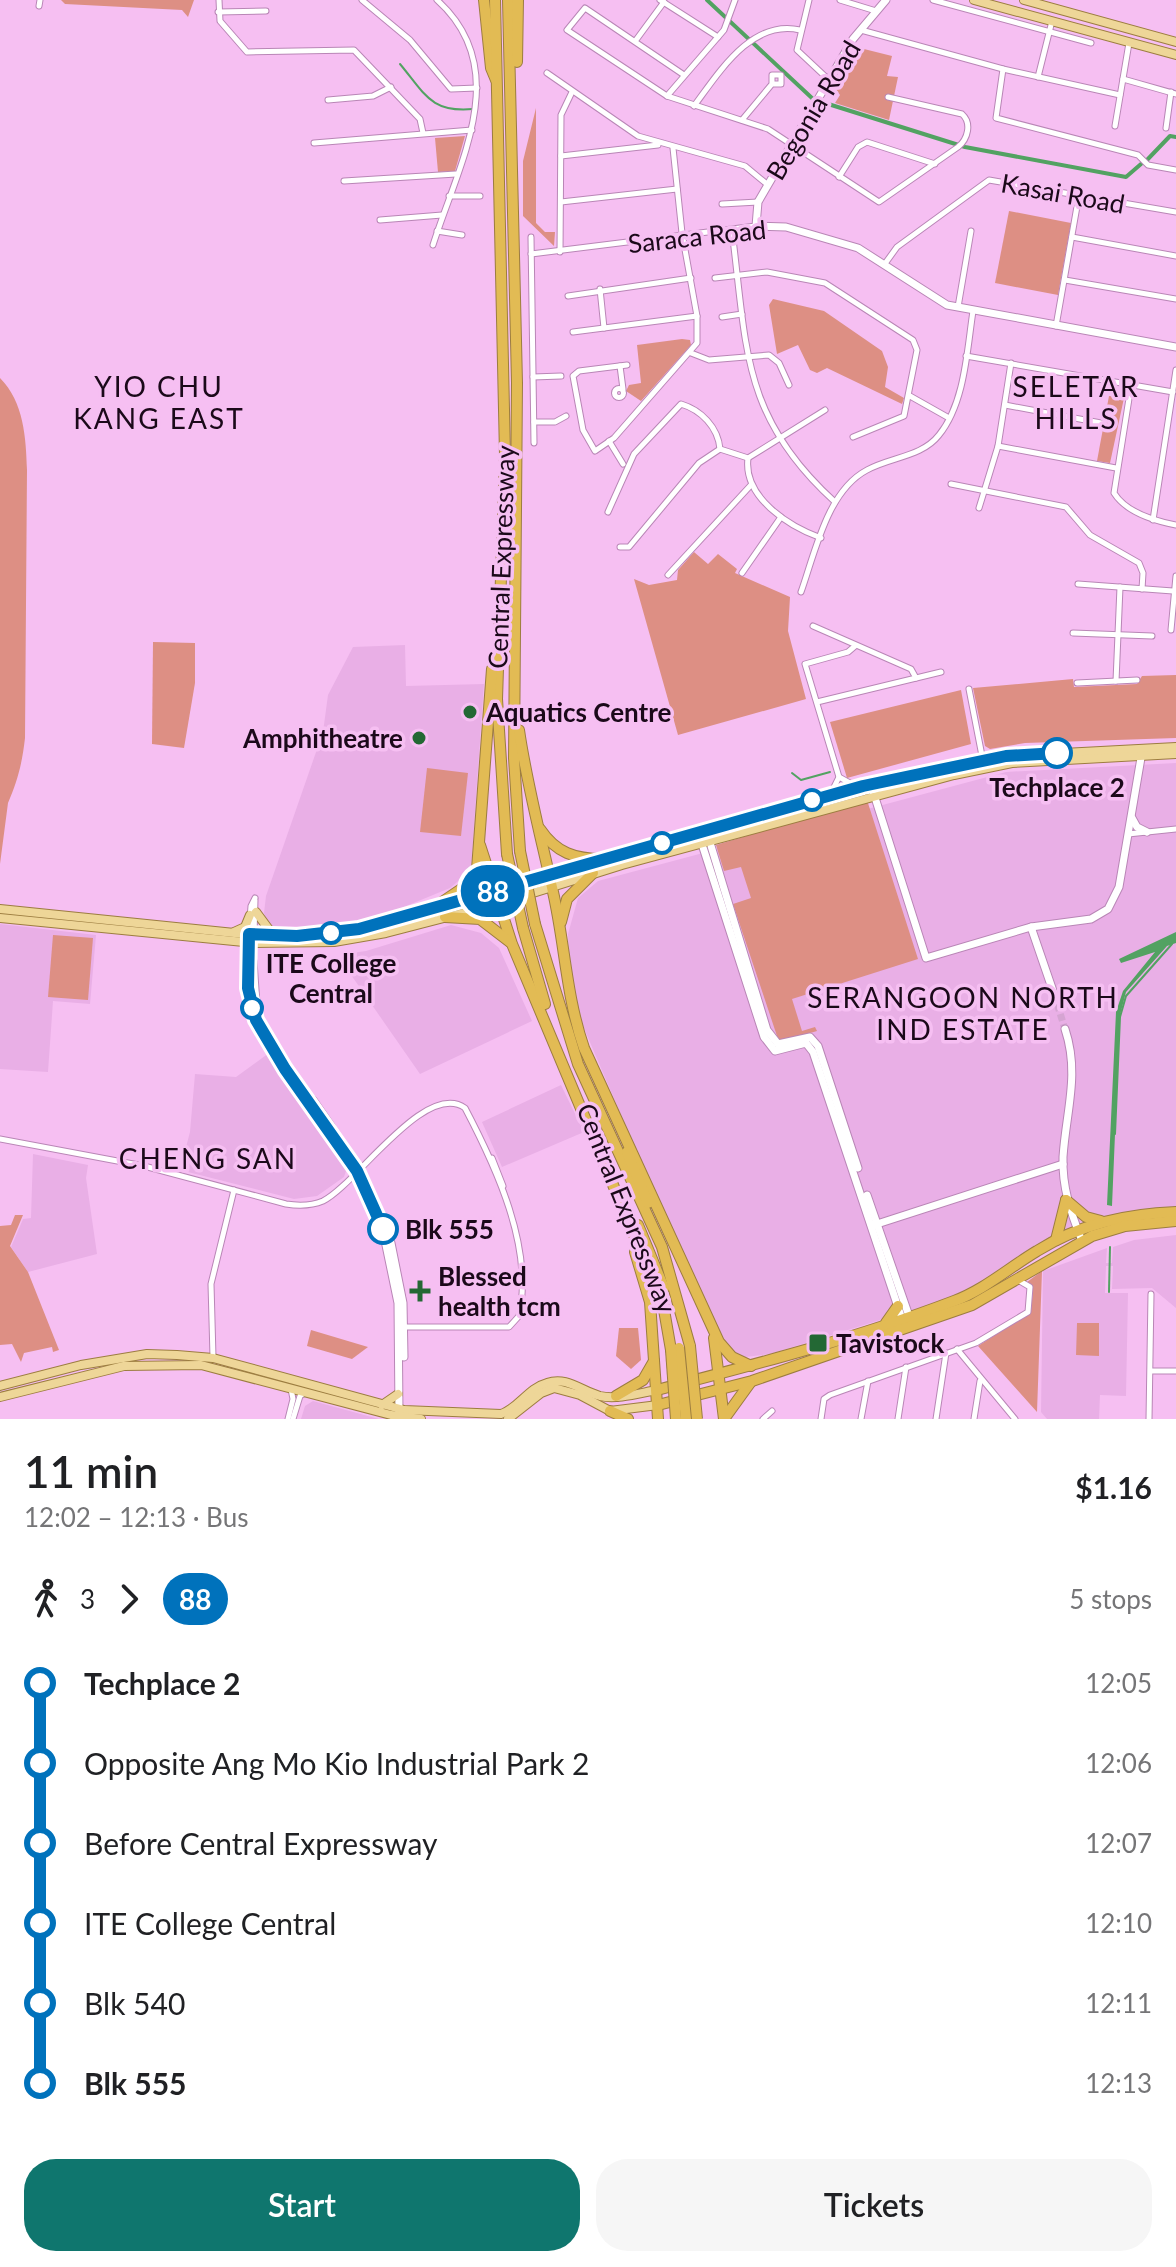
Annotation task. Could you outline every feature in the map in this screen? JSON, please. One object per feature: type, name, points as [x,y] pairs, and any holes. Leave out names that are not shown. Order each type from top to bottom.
[{"type":"highway","points":[[484,0],[491,68],[499,85]]},
{"type":"highway","name":"Central Expressway","points":[[495,0],[505,455],[497,699],[507,854],[523,928],[545,1005],[665,1291],[697,1419]]},
{"type":"highway","name":"Central Expressway","points":[[508,0],[517,383],[514,695],[520,851],[535,924],[578,1064],[662,1247],[680,1348],[686,1419]]},
{"type":"highway","points":[[511,86],[516,71],[518,0]]},
{"type":"highway","points":[[435,907],[466,886],[475,874],[480,845],[492,668],[499,629]]},
{"type":"highway","points":[[514,695],[535,822],[550,881],[574,1020],[613,1112],[662,1247]]},
{"type":"highway","points":[[535,822],[560,851],[576,857],[603,859]]},
{"type":"highway","points":[[480,845],[512,944],[680,1348],[676,1419]]},
{"type":"highway","points":[[560,936],[562,910],[567,899],[593,873]]},
{"type":"highway","points":[[445,917],[480,919],[512,944]]},
{"type":"highway","points":[[613,1112],[627,1136],[726,1353],[751,1366]]},
{"type":"highway","points":[[1056,1240],[1066,1200],[1086,1217],[1103,1221],[1176,1212]]},
{"type":"highway","points":[[627,1215],[650,1302],[658,1419]]},
{"type":"highway","points":[[658,1405],[752,1381],[965,1302],[1014,1280],[1103,1221]]},
{"type":"highway","points":[[657,1390],[751,1366],[885,1324],[903,1312],[920,1312],[965,1302],[1056,1240],[1125,1226],[1176,1221]]},
{"type":"highway","points":[[713,1326],[724,1419]]},
{"type":"highway","points":[[616,1396],[643,1380],[656,1358]]},
{"type":"highway","points":[[724,1419],[752,1381]]},
{"type":"highway","points":[[610,1411],[628,1419]]},
{"type":"main road","points":[[974,0],[1176,55]]},
{"type":"main road","points":[[1024,0],[1176,42]]},
{"type":"main road","points":[[1044,6],[1052,21]]},
{"type":"main road","points":[[1052,21],[1068,12]]},
{"type":"main road","points":[[0,909],[252,939],[339,941],[386,933],[498,904],[603,859],[859,788],[872,789],[1012,763],[1176,747]]},
{"type":"main road","points":[[0,918],[233,933],[252,939],[359,929],[494,891],[593,873],[705,842],[872,789],[983,761],[1017,755],[1176,754]]},
{"type":"main road","points":[[233,933],[245,927],[253,914],[274,936]]},
{"type":"main road","points":[[0,1386],[81,1365],[147,1354],[213,1358],[382,1405],[401,1415],[501,1414],[511,1411],[542,1385],[556,1381],[566,1381],[602,1397],[657,1390]]},
{"type":"main road","points":[[0,1397],[69,1378],[148,1364],[210,1366],[421,1419]]},
{"type":"main road","points":[[508,1419],[541,1393],[554,1388],[580,1395],[610,1411],[658,1405]]},
{"type":"main road","points":[[382,1405],[398,1394]]},
{"type":"street","points":[[219,0],[218,12],[232,38],[247,52],[354,50],[420,119],[423,133]]},
{"type":"street","points":[[362,0],[410,40],[451,89],[477,88]]},
{"type":"street","points":[[433,245],[472,130],[477,88],[473,51],[463,27],[437,0]]},
{"type":"street","points":[[667,96],[718,37],[730,18],[735,0]]},
{"type":"street","points":[[809,0],[800,30],[798,52],[830,81]]},
{"type":"street","points":[[840,0],[876,11]]},
{"type":"street","name":"Begonia Road","points":[[756,226],[758,202],[860,30],[886,0]]},
{"type":"street","points":[[933,0],[1091,43]]},
{"type":"street","points":[[636,41],[662,1],[718,37]]},
{"type":"street","points":[[684,75],[583,7],[567,30],[667,96],[761,126],[879,202],[966,141],[965,115],[888,97]]},
{"type":"street","points":[[218,12],[266,11]]},
{"type":"street","points":[[1038,77],[1052,21]]},
{"type":"street","points":[[694,106],[751,38],[777,27],[800,30]]},
{"type":"street","points":[[860,30],[1003,69],[1120,95]]},
{"type":"street","points":[[1115,126],[1129,43]]},
{"type":"street","points":[[1003,69],[996,118],[1141,157],[1148,165],[1176,170]]},
{"type":"street","points":[[547,73],[638,136],[745,166],[768,185]]},
{"type":"street","points":[[1123,79],[1174,93],[1166,128]]},
{"type":"street","points":[[742,120],[772,84]]},
{"type":"street","points":[[328,100],[373,96],[391,87]]},
{"type":"street","points":[[560,252],[561,115],[572,92]]},
{"type":"street","points":[[314,143],[472,130]]},
{"type":"street","points":[[636,148],[638,136]]},
{"type":"street","points":[[839,177],[858,147],[867,142],[935,164]]},
{"type":"street","points":[[560,156],[659,144]]},
{"type":"street","points":[[623,391],[624,366],[579,371],[572,379],[583,430],[595,451],[609,441],[691,353],[697,340],[697,316],[682,236],[673,148]]},
{"type":"street","points":[[344,181],[456,174]]},
{"type":"street","name":"Kasai Road","points":[[884,265],[897,247],[989,180],[1176,212]]},
{"type":"street","points":[[561,202],[677,189]]},
{"type":"street","points":[[1056,326],[1079,195]]},
{"type":"street","points":[[449,196],[480,196]]},
{"type":"street","points":[[722,204],[758,202]]},
{"type":"street","points":[[380,220],[442,215]]},
{"type":"street","name":"Saraca Road","points":[[531,254],[756,226],[786,227],[841,241],[884,265],[932,298],[958,308],[1176,347]]},
{"type":"street","points":[[437,231],[462,235]]},
{"type":"street","points":[[732,231],[747,356],[765,413],[779,441],[802,473],[835,502]]},
{"type":"street","points":[[958,308],[971,231]]},
{"type":"street","points":[[531,237],[534,443]]},
{"type":"street","points":[[1072,237],[1176,256]]},
{"type":"street","points":[[561,242],[572,251]]},
{"type":"street","points":[[715,278],[773,272],[832,286],[913,340],[917,350],[904,416],[853,437]]},
{"type":"street","points":[[568,296],[691,278]]},
{"type":"street","points":[[1065,280],[1176,299]]},
{"type":"street","points":[[600,289],[604,328]]},
{"type":"street","points":[[801,592],[835,502],[866,470],[932,443],[949,418],[966,356],[973,311]]},
{"type":"street","points":[[722,317],[742,314]]},
{"type":"street","points":[[573,332],[697,316]]},
{"type":"street","points":[[691,353],[709,360],[773,356],[789,385]]},
{"type":"street","points":[[966,356],[1173,392]]},
{"type":"street","points":[[979,508],[998,446],[1011,363]]},
{"type":"street","points":[[1153,520],[1176,370]]},
{"type":"street","points":[[533,377],[561,376]]},
{"type":"street","points":[[1131,386],[1113,490],[1116,497],[1153,520],[1176,525]]},
{"type":"street","points":[[910,396],[949,418]]},
{"type":"street","points":[[608,512],[639,448],[681,404],[699,414],[717,432],[720,449]]},
{"type":"street","points":[[1005,405],[1101,423]]},
{"type":"street","points":[[720,449],[748,458],[825,410]]},
{"type":"street","points":[[534,422],[555,422],[566,416]]},
{"type":"street","points":[[609,441],[623,464]]},
{"type":"street","points":[[998,446],[1116,468]]},
{"type":"street","points":[[620,547],[629,547],[699,463],[720,449]]},
{"type":"street","points":[[748,458],[746,472],[751,485],[781,517],[821,538]]},
{"type":"street","points":[[951,484],[1066,507],[1090,535],[1139,563],[1143,573],[1142,589]]},
{"type":"street","points":[[668,575],[751,485]]},
{"type":"street","points":[[742,573],[781,517]]},
{"type":"street","points":[[1171,630],[1176,576]]},
{"type":"street","points":[[1078,584],[1173,591]]},
{"type":"street","points":[[1116,681],[1120,587]]},
{"type":"street","points":[[813,626],[911,669],[916,678]]},
{"type":"street","points":[[1073,633],[1152,636]]},
{"type":"street","points":[[855,646],[848,652],[805,664],[839,777],[859,788]]},
{"type":"street","points":[[817,702],[941,672]]},
{"type":"street","points":[[1077,683],[1137,680]]},
{"type":"street","points":[[969,689],[983,761]]},
{"type":"street","points":[[872,789],[926,958],[1031,927],[1091,919],[1108,909],[1119,887],[1142,752]]},
{"type":"street","points":[[829,795],[839,777]]},
{"type":"street","points":[[1131,816],[1137,827],[1147,832]]},
{"type":"street","points":[[716,828],[705,842],[705,856],[764,1037],[775,1051],[806,1043],[810,1046],[875,1224]]},
{"type":"street","points":[[1128,834],[1176,829]]},
{"type":"street","points":[[702,831],[767,1030],[778,1044],[805,1037],[818,1046],[903,1312]]},
{"type":"street","points":[[253,914],[248,988],[256,1020],[285,1069],[358,1169],[387,1243],[401,1327],[401,1415]]},
{"type":"street","points":[[1031,927],[1054,994]]},
{"type":"street","points":[[1065,1029],[1075,1073],[1063,1164],[1066,1200],[1080,1235]]},
{"type":"street","points":[[0,1139],[144,1166],[306,1205],[329,1197],[408,1123],[444,1103],[458,1104],[471,1121],[501,1176],[520,1258],[521,1309],[517,1321],[503,1327],[401,1327]]},
{"type":"street","points":[[875,1224],[1063,1164]]},
{"type":"street","points":[[213,1358],[210,1340],[212,1281],[235,1190]]},
{"type":"street","points":[[821,1419],[826,1396],[976,1343],[1031,1308],[1030,1287],[1014,1280]]},
{"type":"street","points":[[1149,1419],[1151,1294]]},
{"type":"street","points":[[401,1327],[398,1394],[401,1415]]},
{"type":"street","points":[[197,1356],[210,1340]]},
{"type":"street","points":[[957,1349],[1015,1419]]},
{"type":"street","points":[[936,1419],[946,1353]]},
{"type":"street","points":[[898,1419],[906,1367]]},
{"type":"street","points":[[1151,1371],[1176,1371]]},
{"type":"street","points":[[861,1419],[868,1380]]},
{"type":"street","points":[[974,1419],[980,1380]]},
{"type":"street","points":[[290,1387],[293,1399],[290,1419]]},
{"type":"street","points":[[290,1419],[300,1396],[307,1392]]},
{"type":"street","points":[[763,1419],[772,1411]]},
{"type":"shaded area","points":[[61,0],[194,0],[188,17],[182,10],[65,4]]},
{"type":"shaded area","points":[[856,47],[892,56],[887,76],[898,77],[889,120],[835,103],[840,95],[834,87]]},
{"type":"shaded area","points":[[536,108],[536,223],[545,232],[555,232],[554,246],[523,216],[523,161]]},
{"type":"shaded area","points":[[465,136],[455,171],[438,172],[435,138]]},
{"type":"shaded area","points":[[1009,211],[1071,223],[1058,295],[995,283]]},
{"type":"shaded area","points":[[773,299],[824,311],[882,351],[888,367],[885,387],[904,398],[902,404],[827,368],[817,373],[810,370],[798,345],[777,354],[769,305]]},
{"type":"shaded area","points":[[690,340],[691,345],[641,401],[626,391],[629,385],[641,383],[637,345]]},
{"type":"shaded area","points":[[0,378],[19,409],[27,470],[25,738],[19,773],[8,803],[0,864]]},
{"type":"shaded area","points":[[1109,396],[1124,398],[1110,463],[1097,461]]},
{"type":"shaded area","points":[[694,552],[708,564],[718,554],[737,569],[735,573],[790,597],[788,631],[806,699],[678,735],[634,579],[649,585],[677,580],[678,570]]},
{"type":"shaded area","points":[[153,642],[195,643],[195,683],[184,748],[152,744]]},
{"type":"shaded area","name":"ITE College Central","points":[[405,645],[406,686],[484,684],[471,870],[450,888],[382,916],[318,927],[269,926],[264,913],[266,896],[323,732],[328,695],[353,647]]},
{"type":"shaded area","points":[[1176,675],[1176,738],[1025,743],[990,749],[985,746],[973,688],[1073,679],[1074,687],[1137,684],[1142,676]]},
{"type":"shaded area","points":[[961,690],[971,744],[847,778],[830,722]]},
{"type":"shaded area","points":[[1176,763],[1176,1206],[1084,1221],[1047,1239],[955,1297],[770,1354],[737,1358],[727,1349],[659,1204],[580,1019],[569,968],[568,934],[578,898],[598,881],[1006,772]]},
{"type":"shaded area","points":[[427,768],[468,773],[461,836],[420,832]]},
{"type":"shaded area","points":[[867,800],[918,959],[792,999],[802,1031],[815,1027],[817,1031],[779,1042],[733,904],[751,898],[741,867],[724,871],[716,845]]},
{"type":"shaded area","points":[[0,924],[96,935],[90,1004],[53,1001],[48,1072],[0,1069]]},
{"type":"shaded area","points":[[451,925],[481,933],[499,948],[532,1021],[420,1074],[349,972],[345,954],[366,951]]},
{"type":"shaded area","points":[[1176,932],[1176,943],[1167,946],[1126,992],[1120,1015],[1112,1206],[1107,1205],[1116,1012],[1123,991],[1155,952],[1121,963],[1119,959]]},
{"type":"shaded area","points":[[53,935],[93,938],[88,1000],[48,997]]},
{"type":"shaded area","points":[[269,1053],[347,1168],[344,1177],[317,1196],[294,1199],[180,1170],[190,1132],[195,1074],[236,1077]]},
{"type":"shaded area","points":[[561,1085],[584,1132],[502,1167],[482,1122]]},
{"type":"shaded area","points":[[33,1154],[88,1165],[86,1178],[97,1254],[28,1272],[11,1247],[23,1219],[31,1218]]},
{"type":"shaded area","points":[[15,1215],[23,1215],[10,1246],[28,1272],[59,1350],[53,1352],[52,1347],[24,1353],[21,1362],[12,1344],[0,1345],[0,1226],[11,1225]]},
{"type":"shaded area","points":[[1176,1235],[1176,1308],[1152,1288],[1112,1289],[1113,1266],[1106,1266],[1105,1293],[1128,1293],[1126,1396],[1100,1395],[1099,1419],[1047,1419],[1041,1412],[1043,1271],[1107,1248],[1106,1263],[1112,1263],[1113,1247],[1134,1240]]},
{"type":"shaded area","points":[[1042,1271],[1037,1412],[978,1346],[1031,1312],[1033,1289],[1027,1282]]},
{"type":"shaded area","points":[[1077,1323],[1099,1323],[1099,1356],[1076,1355]]},
{"type":"shaded area","points":[[619,1328],[638,1328],[641,1360],[631,1369],[616,1356]]},
{"type":"shaded area","points":[[311,1330],[368,1347],[352,1359],[307,1346]]},
{"type":"shaded area","points":[[313,1401],[379,1419],[301,1419],[305,1406]]},
{"type":"waterway","points":[[707,0],[813,99]]},
{"type":"waterway","points":[[400,64],[423,92],[438,104],[447,108],[473,109]]},
{"type":"waterway","points":[[825,103],[965,147],[1126,177],[1141,164]]},
{"type":"waterway","points":[[1147,160],[1170,136],[1176,137]]},
{"type":"waterway","points":[[792,773],[801,780],[830,772]]},
{"type":"waterway","points":[[1115,1134],[1120,1017],[1126,996],[1172,944]]},
{"type":"waterway","points":[[1109,1292],[1110,1247]]},
{"type":"tunnel","points":[[1054,994],[1065,1029]]},
{"type":"bus line","name":"88","points":[[383,1229],[361,1177],[285,1069],[256,1020],[247,979],[249,934],[297,936],[359,929],[863,786],[1006,756],[1057,753]]},
{"type":"place","name":"Aquatics Centre","points":[[470,712]]},
{"type":"place","name":"Amphitheatre","points":[[419,738]]},
{"type":"place","name":"Techplace 2","points":[[1057,753]]},
{"type":"place","name":"ITE College Central","points":[[331,933]]},
{"type":"place","name":"Blk 555","points":[[383,1229]]},
{"type":"place","name":"Blessed health tcm","points":[[420,1291]]},
{"type":"place","name":"Tavistock","points":[[818,1343]]},
{"type":"district","name":"YIO CHU KANG EAST","points":[[159,402]]},
{"type":"district","name":"SELETAR HILLS","points":[[1076,402]]},
{"type":"district","name":"SERANGOON NORTH IND ESTATE","points":[[963,1013]]},
{"type":"district","name":"CHENG SAN","points":[[208,1158]]}]
